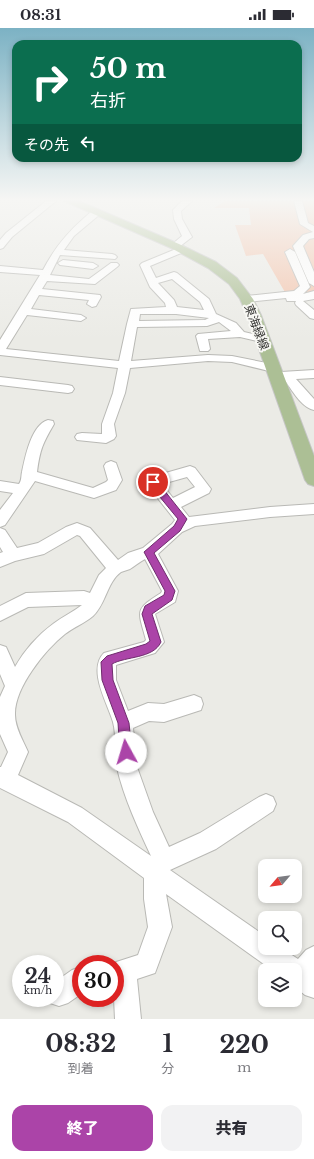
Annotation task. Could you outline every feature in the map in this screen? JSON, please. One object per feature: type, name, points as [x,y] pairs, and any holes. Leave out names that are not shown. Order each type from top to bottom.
[{"type":"main road","name":"東海緑線","points":[[179,248],[199,257],[220,271],[233,282],[247,301],[262,339],[279,373],[314,480]]},
{"type":"street","points":[[60,247],[36,292],[0,351],[125,365],[208,358],[232,359],[279,373],[314,374]]},
{"type":"street","points":[[299,247],[314,283]]},
{"type":"street","points":[[172,310],[170,302],[160,294],[152,282],[145,265],[179,248]]},
{"type":"street","points":[[0,269],[91,282],[113,261],[57,252]]},
{"type":"street","points":[[247,301],[297,294],[305,287],[290,252]]},
{"type":"street","points":[[52,262],[93,266]]},
{"type":"street","points":[[152,282],[174,275],[205,301],[215,317]]},
{"type":"street","points":[[36,292],[96,297],[92,304]]},
{"type":"street","points":[[247,301],[299,299],[313,296],[314,294]]},
{"type":"street","points":[[314,302],[300,303],[314,316]]},
{"type":"street","points":[[82,437],[106,439],[109,436],[108,424],[119,392],[134,311],[172,310],[215,317],[228,322],[237,329],[240,334]]},
{"type":"street","points":[[24,311],[81,318]]},
{"type":"street","points":[[132,324],[208,323],[215,317]]},
{"type":"street","points":[[204,349],[202,336],[240,334],[262,339]]},
{"type":"street","points":[[279,373],[314,406]]},
{"type":"street","points":[[0,381],[67,390]]},
{"type":"street","points":[[0,521],[28,483],[28,474],[33,450],[41,433],[48,424]]},
{"type":"street","points":[[28,474],[94,493],[111,486],[115,480],[111,466]]},
{"type":"street","points":[[0,486],[23,490]]},
{"type":"street","points":[[171,505],[183,519],[177,528],[149,552],[134,557],[125,564],[115,568],[105,580],[94,602],[87,611],[59,629],[44,642],[26,664],[6,705],[5,716],[9,732],[18,752],[3,778],[75,815],[160,866],[303,972]]},
{"type":"street","points":[[177,528],[193,521],[270,512],[314,509]]},
{"type":"street","points":[[0,534],[6,558],[33,551],[77,529],[85,532],[115,568]]},
{"type":"street","points":[[124,972],[146,964],[160,927],[155,899],[160,866],[127,767],[123,723],[107,680],[106,662],[110,659],[149,648],[155,642],[147,614],[149,609],[169,597],[170,591],[149,552]]},
{"type":"street","points":[[0,614],[26,600],[84,598],[94,602]]},
{"type":"street","points":[[0,653],[14,686]]},
{"type":"street","points":[[123,723],[148,712],[164,713],[194,704]]},
{"type":"street","points":[[160,866],[208,841],[266,804]]},
{"type":"street","points":[[124,996],[128,1019]]},
{"type":"shaded area","points":[[243,247],[314,247],[314,297],[286,294],[263,254],[246,256]]},
{"type":"route","points":[[126,752],[123,723],[107,680],[106,662],[110,659],[149,648],[155,642],[147,614],[149,609],[169,597],[170,591],[149,552],[177,528],[183,519],[153,482]]}]
